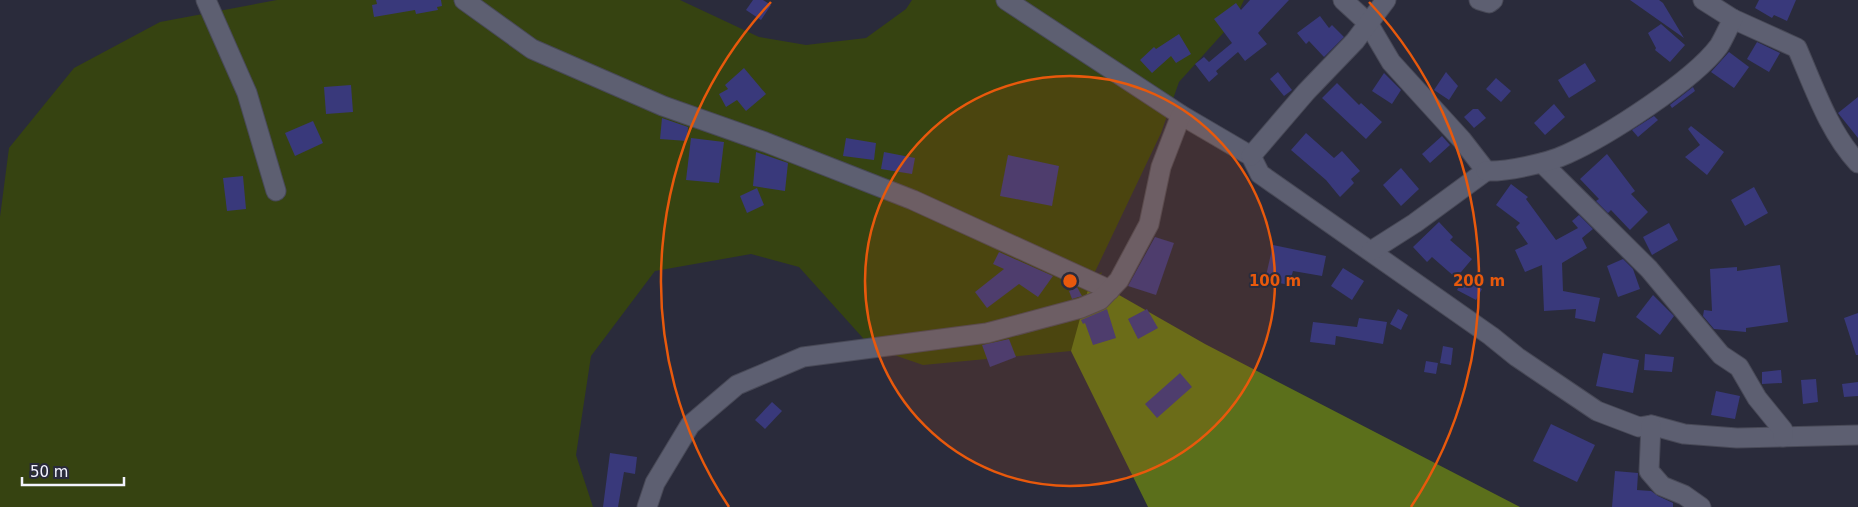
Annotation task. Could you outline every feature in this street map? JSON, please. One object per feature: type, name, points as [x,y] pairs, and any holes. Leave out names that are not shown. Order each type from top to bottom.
[{"type":"street","points":[[206,0],[248,93],[276,191]]},
{"type":"street","points":[[464,0],[532,49],[663,106],[765,142],[913,200],[1110,290]]},
{"type":"street","points":[[1006,0],[1181,115],[1252,156],[1260,174],[1491,336],[1517,357],[1597,411],[1639,427],[1651,425],[1684,434],[1737,438],[1858,435]]},
{"type":"street","points":[[1343,0],[1368,22],[1391,62],[1462,140],[1486,171]]},
{"type":"street","points":[[1252,156],[1306,92],[1355,41],[1386,0]]},
{"type":"street","points":[[1480,0],[1489,3],[1493,0]]},
{"type":"street","points":[[1703,0],[1733,20],[1797,48],[1830,122],[1847,151],[1858,163]]},
{"type":"street","points":[[1371,251],[1414,223],[1486,171],[1496,172],[1542,163],[1567,154],[1604,133],[1674,87],[1701,65],[1719,46],[1733,20]]},
{"type":"street","points":[[647,507],[655,483],[690,425],[737,385],[802,357],[987,333],[1081,308],[1100,300],[1119,280],[1149,224],[1161,167],[1181,115]]},
{"type":"street","points":[[1542,163],[1649,269],[1721,355],[1739,367],[1757,398],[1784,430],[1784,437]]},
{"type":"street","points":[[1651,425],[1649,471],[1662,486],[1684,496],[1701,507]]},
{"type":"green space","points":[[277,0],[680,0],[759,37],[806,45],[866,38],[906,9],[912,0],[1244,0],[1234,21],[1179,82],[1161,133],[1092,278],[1102,272],[1071,351],[923,365],[871,347],[799,267],[751,254],[655,271],[591,356],[576,455],[593,507],[0,507],[0,217],[9,148],[74,68],[160,22]]},
{"type":"green space","points":[[1091,279],[1205,344],[1520,507],[1148,507],[1071,351]]},
{"type":"building","points":[[376,0],[441,0],[442,6],[437,7],[438,10],[416,14],[415,10],[374,17],[372,5],[377,4]]},
{"type":"building","points":[[753,0],[763,0],[771,5],[761,20],[746,10]]},
{"type":"building","points":[[1250,0],[1289,0],[1258,33],[1267,44],[1245,61],[1238,52],[1216,71],[1218,74],[1209,82],[1195,64],[1204,57],[1209,62],[1232,43],[1214,19],[1236,3],[1241,10]]},
{"type":"building","points":[[1630,0],[1659,0],[1663,3],[1684,38]]},
{"type":"building","points":[[1759,0],[1796,0],[1787,21],[1774,15],[1772,18],[1755,8]]},
{"type":"building","points":[[1320,16],[1329,28],[1332,25],[1344,37],[1324,57],[1309,41],[1306,44],[1297,33]]},
{"type":"building","points":[[1661,24],[1685,45],[1670,62],[1655,50],[1656,48],[1648,33]]},
{"type":"building","points":[[1179,34],[1191,54],[1176,63],[1171,56],[1152,73],[1140,60],[1154,47],[1156,49]]},
{"type":"building","points":[[1757,42],[1780,53],[1769,72],[1747,59]]},
{"type":"building","points":[[1729,52],[1749,67],[1734,88],[1711,72]]},
{"type":"building","points":[[1585,63],[1596,81],[1569,98],[1558,80]]},
{"type":"building","points":[[744,68],[766,94],[746,111],[737,100],[726,107],[719,94],[728,89],[725,85]]},
{"type":"building","points":[[1278,72],[1292,90],[1284,96],[1270,79]]},
{"type":"building","points":[[1446,72],[1458,86],[1449,100],[1434,90]]},
{"type":"building","points":[[1384,73],[1401,90],[1392,104],[1372,91]]},
{"type":"building","points":[[1496,78],[1511,91],[1501,102],[1486,89]]},
{"type":"building","points":[[1337,83],[1359,105],[1361,103],[1382,122],[1366,139],[1322,98]]},
{"type":"building","points":[[351,85],[353,112],[326,114],[324,87]]},
{"type":"building","points":[[1693,87],[1695,91],[1672,108],[1670,105]]},
{"type":"building","points":[[1858,97],[1858,138],[1838,113]]},
{"type":"building","points":[[1554,104],[1565,117],[1545,135],[1534,123]]},
{"type":"building","points":[[1473,109],[1478,109],[1486,118],[1474,128],[1464,117]]},
{"type":"building","points":[[1654,116],[1658,120],[1638,137],[1632,130]]},
{"type":"building","points":[[662,118],[688,127],[687,141],[660,139]]},
{"type":"building","points":[[313,121],[323,143],[295,156],[285,133]]},
{"type":"building","points":[[1691,126],[1724,152],[1707,175],[1685,157],[1700,145],[1688,129]]},
{"type":"building","points":[[1306,133],[1334,158],[1342,151],[1360,171],[1351,179],[1354,183],[1340,197],[1326,180],[1291,150]]},
{"type":"building","points":[[1442,136],[1450,145],[1430,163],[1422,154]]},
{"type":"building","points":[[691,138],[724,142],[719,183],[686,180]]},
{"type":"building","points":[[846,138],[876,143],[874,160],[843,156]]},
{"type":"building","points":[[756,152],[788,163],[785,191],[753,186]]},
{"type":"building","points":[[884,152],[915,158],[912,174],[881,169]]},
{"type":"building","points":[[1607,154],[1635,191],[1631,194],[1648,212],[1630,230],[1611,210],[1608,213],[1596,201],[1599,199],[1580,179]]},
{"type":"building","points":[[1008,155],[1059,166],[1052,206],[1000,196]]},
{"type":"building","points":[[1401,168],[1419,189],[1401,206],[1383,185]]},
{"type":"building","points":[[243,176],[246,209],[227,211],[223,178]]},
{"type":"building","points":[[1511,184],[1528,197],[1526,199],[1556,240],[1578,228],[1572,221],[1579,215],[1593,229],[1582,238],[1587,248],[1562,263],[1563,291],[1600,298],[1595,322],[1575,318],[1576,309],[1544,311],[1542,265],[1525,272],[1515,250],[1528,244],[1516,227],[1520,223],[1496,205]]},
{"type":"building","points":[[1754,187],[1768,213],[1745,226],[1731,200]]},
{"type":"building","points":[[757,188],[764,205],[747,213],[740,196]]},
{"type":"building","points":[[1439,222],[1453,237],[1450,240],[1472,259],[1456,278],[1432,257],[1427,262],[1413,247]]},
{"type":"building","points":[[1669,223],[1678,240],[1652,255],[1643,237]]},
{"type":"building","points":[[1155,237],[1174,243],[1156,295],[1128,286]]},
{"type":"building","points":[[1273,245],[1326,256],[1322,276],[1293,271],[1289,285],[1265,280]]},
{"type":"building","points":[[999,252],[1053,276],[1038,297],[1019,284],[987,308],[975,292],[1004,269],[993,264]]},
{"type":"building","points":[[1623,259],[1633,269],[1640,289],[1618,297],[1607,266]]},
{"type":"building","points":[[1780,265],[1788,322],[1746,328],[1746,332],[1714,329],[1703,316],[1704,310],[1712,311],[1710,269],[1737,267],[1737,271]]},
{"type":"building","points":[[1343,268],[1364,281],[1352,300],[1331,286]]},
{"type":"building","points":[[1463,279],[1482,289],[1476,300],[1457,290]]},
{"type":"building","points":[[1077,287],[1082,296],[1072,299],[1069,291]]},
{"type":"building","points":[[1653,295],[1674,316],[1660,335],[1636,317]]},
{"type":"building","points":[[1107,309],[1116,338],[1093,345],[1085,323],[1083,324],[1081,320]]},
{"type":"building","points":[[1147,309],[1158,328],[1138,339],[1128,319]]},
{"type":"building","points":[[1398,309],[1408,315],[1401,330],[1390,324]]},
{"type":"building","points":[[1858,313],[1858,355],[1856,355],[1844,318]]},
{"type":"building","points":[[1359,318],[1387,322],[1383,344],[1336,336],[1335,345],[1310,342],[1313,322],[1357,327]]},
{"type":"building","points":[[1009,339],[1016,357],[990,367],[982,345]]},
{"type":"building","points":[[1443,346],[1453,348],[1451,365],[1440,363]]},
{"type":"building","points":[[1603,353],[1639,360],[1633,393],[1596,386]]},
{"type":"building","points":[[1645,354],[1674,357],[1672,372],[1644,370]]},
{"type":"building","points":[[1426,361],[1438,363],[1436,374],[1424,372]]},
{"type":"building","points":[[1781,370],[1782,383],[1762,384],[1762,372]]},
{"type":"building","points":[[1180,373],[1192,387],[1157,418],[1145,404]]},
{"type":"building","points":[[1816,379],[1818,402],[1803,404],[1801,380]]},
{"type":"building","points":[[1858,382],[1858,396],[1844,397],[1842,384]]},
{"type":"building","points":[[1716,391],[1740,396],[1735,419],[1711,415]]},
{"type":"building","points":[[772,402],[782,411],[765,429],[755,420]]},
{"type":"building","points":[[1551,424],[1595,445],[1577,482],[1533,461]]},
{"type":"building","points":[[610,453],[637,457],[635,474],[624,472],[618,507],[603,507]]},
{"type":"building","points":[[1615,471],[1638,473],[1637,490],[1651,491],[1673,503],[1673,507],[1612,507]]}]
